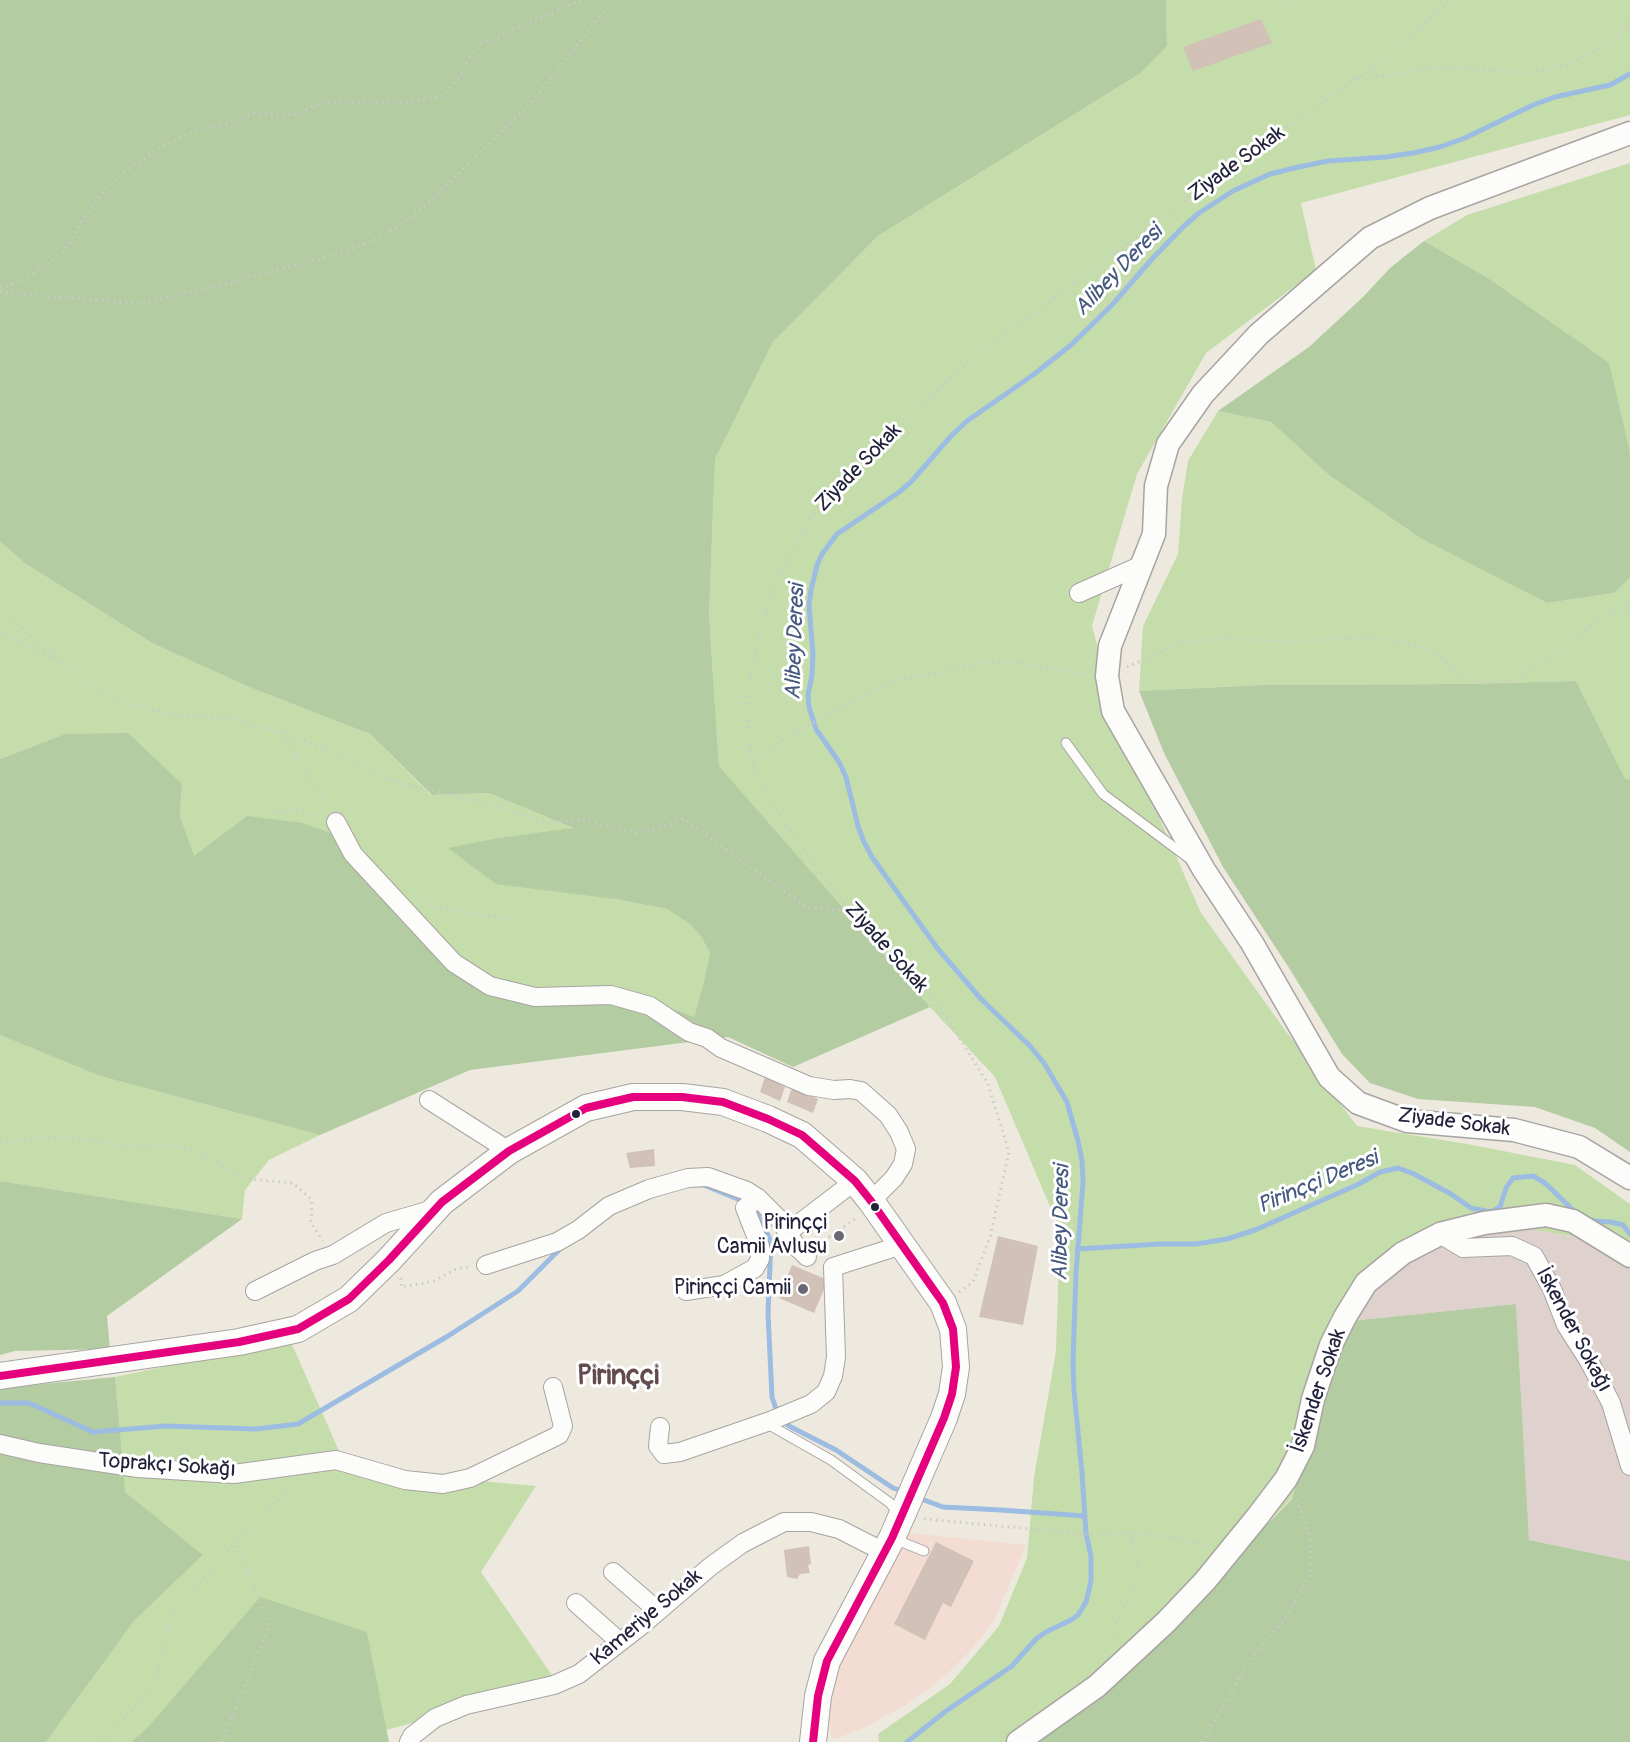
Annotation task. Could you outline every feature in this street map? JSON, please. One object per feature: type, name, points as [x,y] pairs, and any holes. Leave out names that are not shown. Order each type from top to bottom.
[{"type":"main road","points":[[0,1376],[239,1342],[298,1329],[349,1299],[442,1202],[509,1151],[586,1108],[633,1098],[682,1097],[723,1102],[768,1119],[802,1135],[855,1181],[873,1203],[943,1303],[953,1329],[956,1367],[944,1418],[900,1519],[827,1661],[818,1696],[813,1742]]},
{"type":"street","name":"Ziyade Sokak","points":[[1630,133],[1430,208],[1370,238],[1259,334],[1203,394],[1167,444],[1156,486],[1154,534],[1110,646],[1107,676],[1113,711],[1204,870],[1251,943],[1329,1077],[1358,1103],[1407,1121],[1514,1130],[1569,1144],[1579,1147],[1630,1178]]},
{"type":"street","points":[[1079,593],[1142,565]]},
{"type":"street","points":[[336,822],[353,854],[454,963],[490,986],[535,997],[610,995],[650,1006],[690,1032],[707,1038],[721,1048],[809,1086],[861,1091],[888,1115],[906,1149],[903,1164],[873,1203]]},
{"type":"street","points":[[429,1100],[509,1151]]},
{"type":"street","points":[[486,1265],[557,1242],[578,1230],[609,1206],[649,1189],[688,1178],[708,1177],[747,1191],[758,1198],[779,1219],[796,1246],[819,1258],[902,1245]]},
{"type":"street","points":[[788,1232],[855,1181]]},
{"type":"street","points":[[686,1291],[724,1286],[754,1268],[760,1259],[760,1246],[745,1208],[758,1198]]},
{"type":"street","points":[[255,1291],[315,1261],[333,1255],[386,1223],[436,1209]]},
{"type":"street","name":"İskender Sokak","points":[[1018,1742],[1097,1686],[1166,1622],[1205,1581],[1258,1516],[1286,1479],[1303,1446],[1320,1378],[1331,1345],[1345,1317],[1366,1283],[1402,1253],[1440,1234],[1484,1224],[1546,1215],[1573,1221],[1626,1253]]},
{"type":"street","name":"İskender Sokağı","points":[[1440,1234],[1463,1248],[1512,1246],[1534,1256],[1552,1289],[1566,1324],[1611,1403],[1630,1466]]},
{"type":"street","points":[[660,1427],[658,1446],[664,1454],[680,1452],[792,1412],[811,1404],[826,1392],[833,1376],[836,1357],[819,1258]]},
{"type":"street","name":"Toprakçı Sokağı","points":[[0,1444],[39,1453],[138,1468],[234,1474],[336,1460],[405,1480],[444,1484],[470,1478],[559,1435],[563,1426],[553,1388]]},
{"type":"street","name":"Kameriye Sokak","points":[[409,1742],[412,1736],[435,1718],[466,1705],[554,1686],[579,1674],[711,1566],[743,1543],[784,1522],[811,1522],[839,1529],[900,1519]]},
{"type":"street","points":[[613,1572],[658,1611]]},
{"type":"street","points":[[576,1603],[620,1642]]},
{"type":"lane","points":[[1066,743],[1103,795],[1204,870]]},
{"type":"lane","points":[[770,1421],[773,1426],[831,1460],[890,1503],[924,1551]]},
{"type":"path","points":[[0,290],[24,280],[63,252],[107,187],[124,172],[161,147],[199,129],[226,124],[258,112],[294,115],[323,102],[343,100],[399,103],[443,96],[457,80],[473,52],[481,44],[582,0]]},
{"type":"path","points":[[0,290],[141,304],[347,251],[386,235],[423,208],[533,101],[613,0]]},
{"type":"path","points":[[1285,6],[1300,0]]},
{"type":"path","name":"Ziyade Sokak","points":[[943,1303],[973,1282],[990,1237],[1009,1152],[988,1084],[939,1005],[876,943],[850,910],[806,853],[774,806],[751,762],[746,702],[758,640],[776,580],[822,500],[969,361],[1243,158],[1388,57],[1450,0]]},
{"type":"path","points":[[1356,79],[1438,67],[1527,73],[1567,65],[1606,46],[1630,22]]},
{"type":"path","points":[[751,762],[801,729],[887,683],[984,662],[1019,663],[1085,675],[1107,676],[1182,642],[1217,639],[1288,641],[1368,638],[1398,641],[1431,650],[1468,681],[1508,683],[1558,652],[1600,618],[1630,605]]},
{"type":"path","points":[[0,607],[35,640],[88,683],[128,703],[174,715],[232,719],[282,732],[325,748],[383,778],[494,805],[545,823],[583,820],[639,834],[684,819],[808,908],[850,910]]},
{"type":"path","points":[[0,632],[64,663]]},
{"type":"path","points":[[282,732],[336,822]]},
{"type":"path","points":[[0,1142],[40,1138],[84,1139],[133,1147],[171,1143],[199,1151],[248,1179],[293,1183],[312,1200],[311,1223],[333,1255]]},
{"type":"path","points":[[819,1258],[873,1203]]},
{"type":"path","points":[[400,1248],[401,1287],[434,1281],[458,1268],[486,1265]]},
{"type":"path","points":[[103,1742],[156,1683],[171,1615],[234,1543],[319,1461]]},
{"type":"path","points":[[1202,1742],[1250,1660],[1286,1617],[1310,1576],[1310,1536],[1299,1504],[1286,1479]]},
{"type":"path","points":[[900,1519],[1086,1534],[1130,1533],[1185,1539],[1227,1553]]},
{"type":"path","points":[[1114,1670],[1116,1624],[1135,1583],[1137,1560],[1130,1533]]},
{"type":"path","points":[[222,1742],[269,1626],[251,1578],[234,1543]]},
{"type":"shaded area","points":[[1527,1229],[1590,1239],[1630,1268],[1630,1561],[1529,1540],[1516,1304],[1341,1322],[1381,1274],[1445,1236]]},
{"type":"shaded area","points":[[909,1533],[1026,1545],[994,1621],[972,1649],[945,1676],[906,1705],[862,1729],[834,1739],[830,1733],[829,1700],[836,1675],[849,1644]]},
{"type":"green space","points":[[0,0],[1166,0],[1167,46],[1141,73],[878,236],[773,342],[715,459],[709,615],[719,766],[930,1007],[793,1067],[728,1037],[470,1070],[320,1135],[100,1076],[0,1035],[0,759],[65,734],[128,733],[182,784],[180,816],[194,856],[247,816],[303,823],[355,842],[459,960],[496,983],[536,991],[626,990],[694,1017],[710,953],[702,938],[691,925],[667,909],[615,899],[496,884],[448,848],[499,838],[573,828],[489,793],[432,795],[370,734],[249,687],[152,643],[26,564],[0,542]]},
{"type":"green space","points":[[1166,0],[1630,0],[1630,115],[1301,203],[1316,270],[1206,353],[1137,474],[1092,626],[1119,726],[1201,913],[1357,1126],[1575,1165],[1630,1204],[1630,1268],[1590,1239],[1527,1229],[1445,1236],[1381,1274],[1341,1322],[1292,1498],[1145,1649],[1018,1742],[879,1742],[878,1734],[950,1684],[999,1626],[1027,1558],[1034,1477],[1056,1351],[1060,1230],[995,1077],[930,1007],[719,766],[709,615],[715,459],[773,342],[878,236],[1141,73],[1167,46]]},
{"type":"green space","points":[[1630,163],[1630,452],[1608,363],[1488,278],[1424,241],[1467,215]]},
{"type":"green space","points":[[1424,241],[1488,278],[1609,363],[1630,452],[1630,578],[1614,593],[1547,603],[1420,538],[1329,475],[1271,422],[1218,411],[1309,347],[1363,297],[1390,268]]},
{"type":"green space","points":[[1218,411],[1271,422],[1329,475],[1420,538],[1547,603],[1614,593],[1630,578],[1630,780],[1625,780],[1576,681],[1262,685],[1139,691],[1143,626],[1178,554],[1182,499],[1188,461]]},
{"type":"green space","points":[[0,542],[26,564],[152,643],[249,687],[370,734],[431,795],[489,793],[575,829],[499,838],[615,899],[667,909],[691,925],[702,938],[710,953],[694,1017],[626,990],[536,991],[496,983],[247,817],[194,857],[180,816],[182,784],[65,734],[0,759]]},
{"type":"green space","points":[[1576,681],[1625,779],[1630,780],[1630,1152],[1595,1128],[1535,1107],[1418,1099],[1370,1083],[1342,1054],[1223,867],[1164,753],[1139,691],[1262,685]]},
{"type":"green space","points":[[0,1035],[100,1076],[320,1135],[269,1160],[245,1190],[242,1219],[0,1181]]},
{"type":"green space","points":[[0,1181],[242,1219],[107,1316],[110,1349],[15,1351],[0,1355]]},
{"type":"green space","points":[[1516,1304],[1529,1540],[1630,1561],[1630,1742],[1018,1742],[1145,1649],[1292,1499],[1341,1322]]},
{"type":"green space","points":[[290,1340],[347,1469],[536,1486],[481,1572],[558,1684],[386,1730],[367,1632],[150,1725],[131,1742],[46,1742],[134,1621],[203,1555],[124,1492],[115,1377]]},
{"type":"green space","points":[[115,1377],[125,1492],[203,1555],[134,1621],[46,1742],[0,1742],[0,1388]]},
{"type":"green space","points":[[260,1597],[367,1632],[389,1742],[131,1742],[150,1725]]},
{"type":"building","points":[[1261,19],[1272,43],[1193,71],[1183,47]]},
{"type":"building","points":[[765,1077],[785,1087],[780,1101],[760,1092]]},
{"type":"building","points":[[792,1088],[818,1099],[813,1113],[787,1102]]},
{"type":"building","points":[[654,1149],[655,1166],[630,1168],[626,1153]]},
{"type":"building","points":[[998,1236],[1038,1246],[1023,1325],[979,1317]]},
{"type":"building","name":"Pirinççi Camii","points":[[792,1265],[828,1280],[814,1313],[779,1298]]},
{"type":"building","points":[[936,1542],[974,1561],[951,1607],[943,1603],[925,1640],[894,1624]]},
{"type":"building","points":[[809,1546],[810,1573],[800,1574],[797,1579],[787,1577],[784,1550]]},
{"type":"waterway","name":"Alibey Deresi","points":[[907,1742],[946,1711],[1012,1666],[1036,1639],[1078,1615],[1086,1602],[1091,1581],[1091,1556],[1086,1534],[1073,1362],[1076,1273],[1083,1182],[1082,1161],[1067,1102],[1044,1063],[1030,1046],[981,999],[938,949],[872,857],[864,842],[846,777],[839,762],[816,729],[809,707],[808,695],[813,655],[809,605],[817,565],[837,534],[898,493],[967,421],[1033,375],[1071,345],[1112,305],[1184,226],[1199,213],[1233,191],[1270,174],[1299,167],[1328,161],[1386,157],[1440,147],[1465,138],[1533,105],[1555,97],[1610,85],[1630,74]]},
{"type":"waterway","name":"Pirinççi Deresi","points":[[1077,1249],[1196,1244],[1227,1239],[1255,1230],[1359,1184],[1380,1172],[1398,1168],[1451,1194],[1471,1208],[1491,1212],[1500,1207],[1506,1188],[1513,1178],[1533,1176],[1545,1183],[1575,1212]]},
{"type":"waterway","points":[[700,1185],[740,1200]]},
{"type":"waterway","points":[[757,1213],[771,1241],[768,1313],[772,1397],[777,1412],[789,1426],[836,1450],[893,1488],[905,1492]]},
{"type":"waterway","name":"Pirinççi Deresi","points":[[1589,1219],[1623,1225],[1630,1234]]},
{"type":"waterway","points":[[0,1403],[29,1403],[93,1432],[166,1426],[256,1429],[298,1424],[448,1336],[518,1291],[561,1248]]},
{"type":"waterway","points":[[916,1497],[943,1507],[1085,1516]]},
{"type":"transit line","points":[[0,1376],[239,1342],[298,1329],[349,1299],[389,1260],[442,1202],[509,1151],[586,1108],[633,1097],[682,1097],[723,1102],[768,1119],[802,1135],[855,1181],[871,1201],[943,1303],[953,1329],[956,1367],[952,1394],[944,1418],[892,1538],[827,1661],[818,1696],[813,1742]]},
{"type":"place","name":"Pirinççi Camii Avlusu","points":[[839,1236]]},
{"type":"place","name":"Pirinççi Camii","points":[[803,1289]]},
{"type":"district","name":"Pirinççi","points":[[618,1377]]}]
